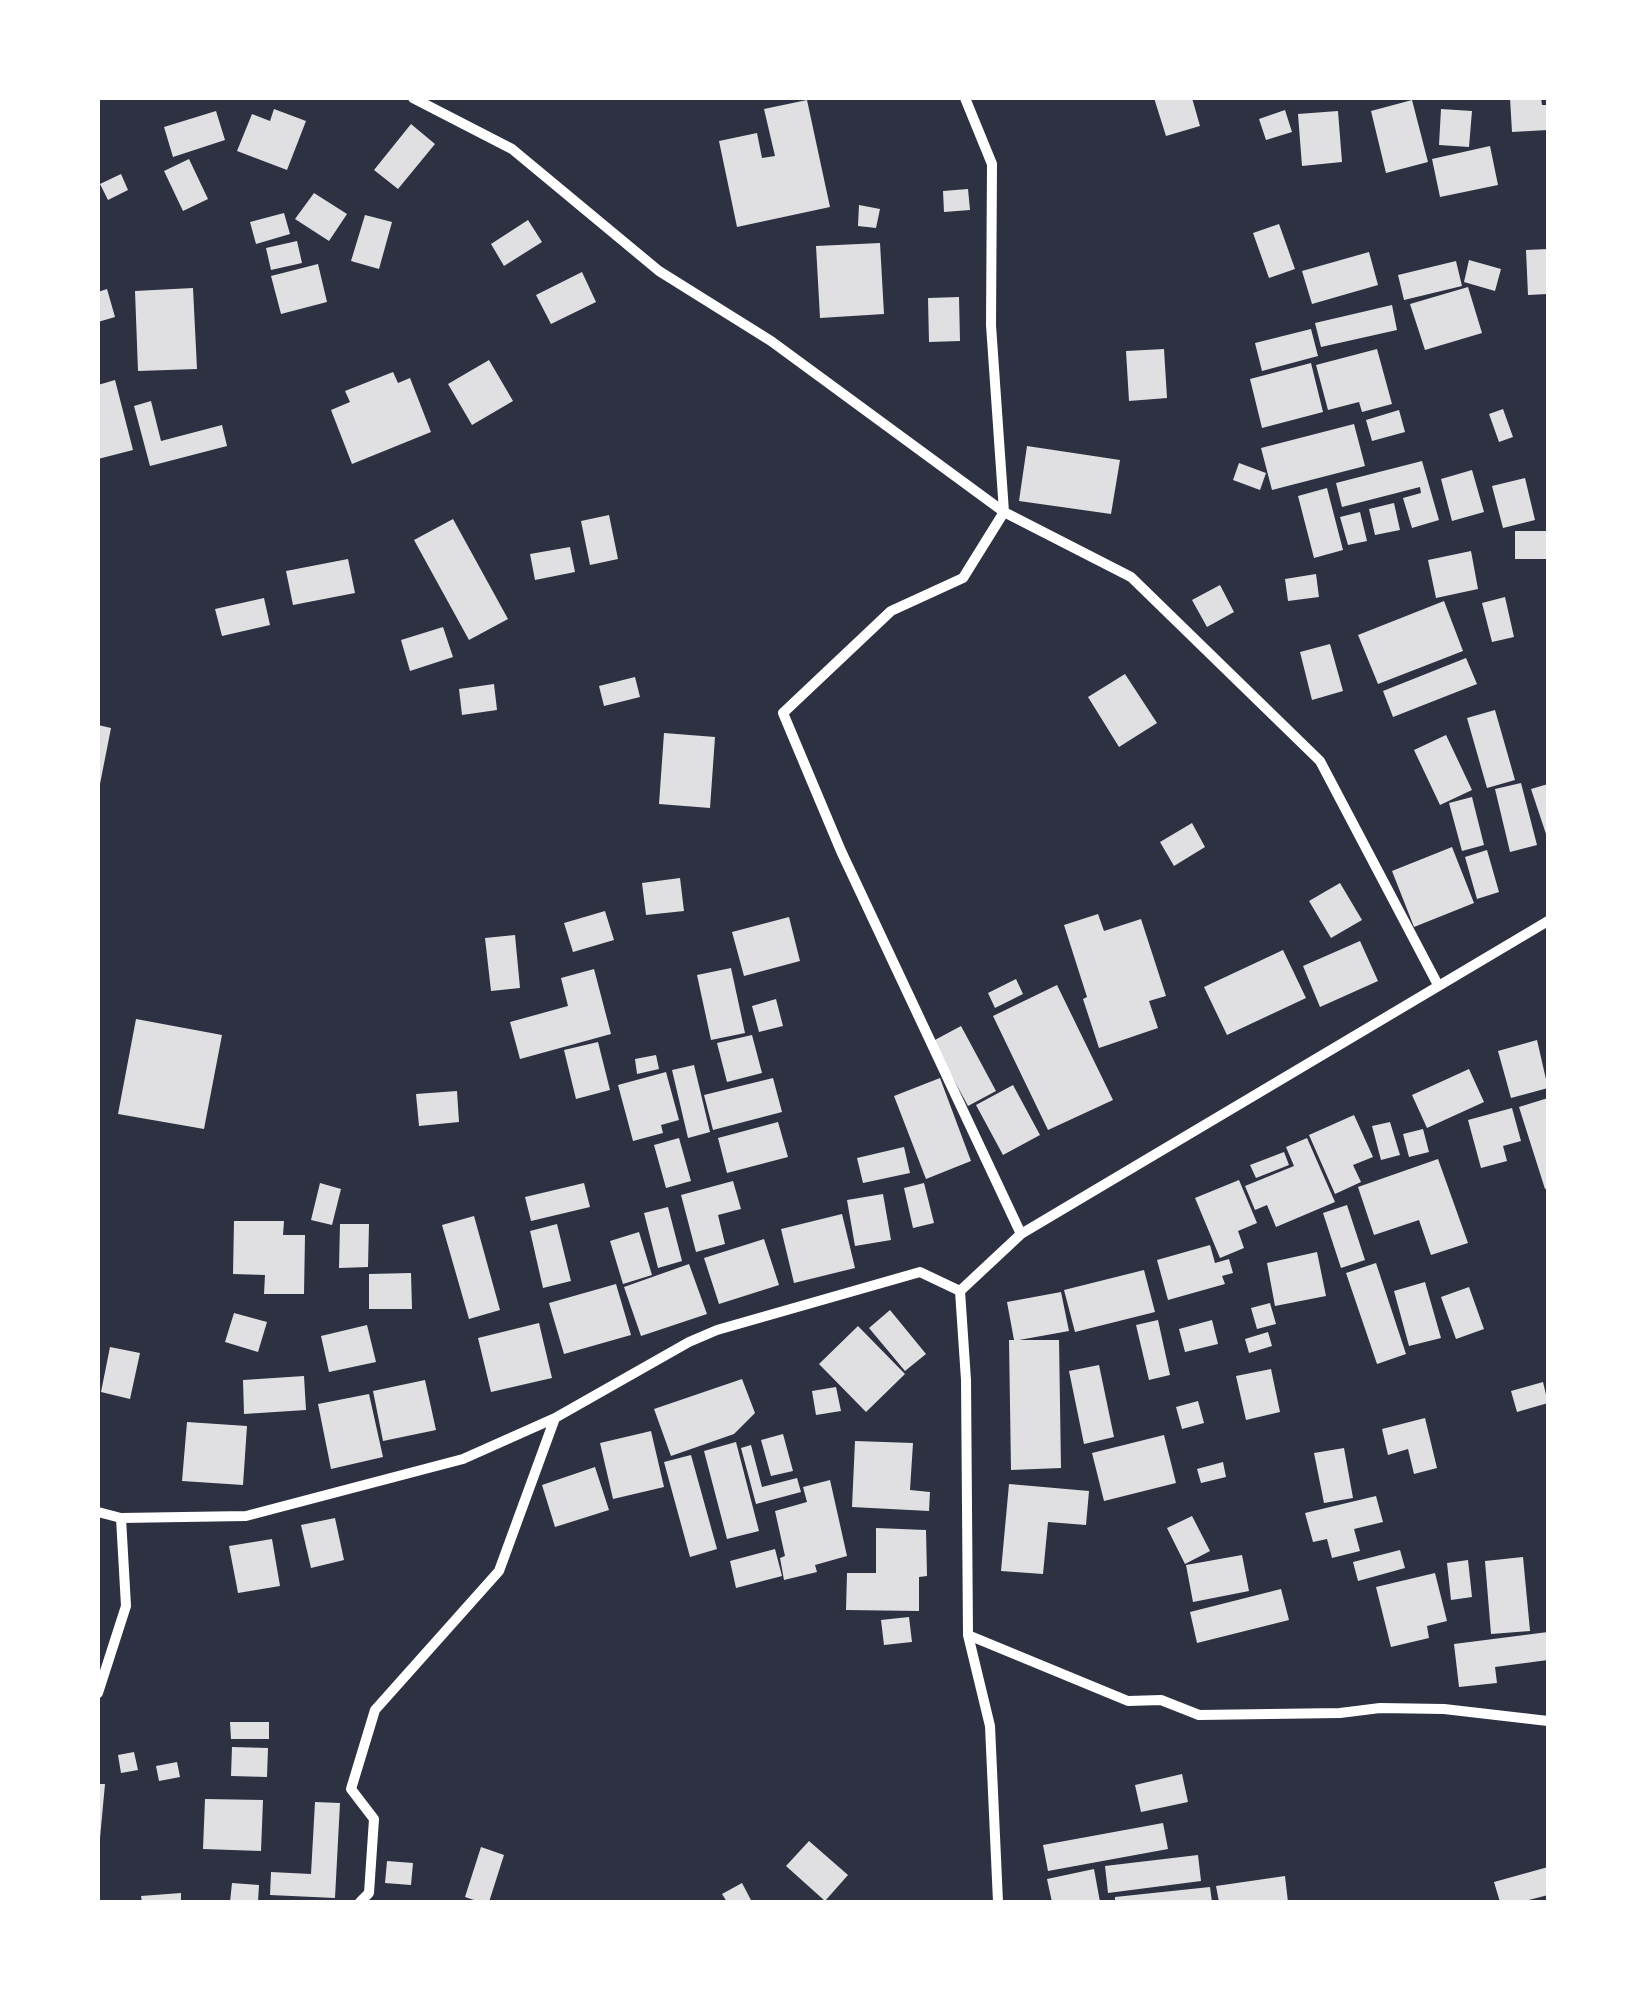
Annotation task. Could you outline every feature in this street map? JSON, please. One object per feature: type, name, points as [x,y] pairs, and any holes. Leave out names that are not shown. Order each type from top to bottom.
[{"type":"street","points":[[413,98],[512,149],[658,271],[771,341],[1004,512],[1131,578],[1320,761],[1438,985]]},
{"type":"street","points":[[965,98],[992,164],[990,325],[1004,512],[963,578],[891,611],[784,714],[841,850],[1021,1234]]},
{"type":"street","points":[[960,1291],[1021,1234],[1548,921]]},
{"type":"street","points":[[98,1512],[121,1518],[246,1516],[463,1459],[556,1418],[717,1330],[920,1272],[960,1291]]},
{"type":"street","points":[[960,1291],[966,1380],[968,1634],[990,1726],[998,1902]]},
{"type":"street","points":[[360,1902],[369,1893],[374,1819],[351,1789],[375,1710],[499,1571],[556,1418]]},
{"type":"street","points":[[98,1694],[126,1606],[121,1518]]},
{"type":"street","points":[[968,1634],[1128,1701],[1161,1700],[1199,1715],[1380,1708],[1444,1709],[1548,1720]]},
{"type":"building","points":[[1154,98],[1192,98],[1200,126],[1166,136]]},
{"type":"building","points":[[1510,98],[1541,98],[1542,105],[1548,105],[1548,130],[1512,132]]},
{"type":"building","points":[[807,100],[830,207],[737,227],[719,141],[757,133],[762,158],[775,156],[764,109]]},
{"type":"building","points":[[1412,100],[1428,162],[1386,173],[1371,111]]},
{"type":"building","points":[[274,109],[306,121],[287,170],[237,151],[252,114],[270,121]]},
{"type":"building","points":[[1441,109],[1472,111],[1469,147],[1439,145]]},
{"type":"building","points":[[1285,110],[1292,132],[1266,140],[1259,119]]},
{"type":"building","points":[[216,111],[225,140],[173,157],[164,127]]},
{"type":"building","points":[[1338,111],[1342,162],[1302,166],[1298,114]]},
{"type":"building","points":[[411,124],[435,144],[398,189],[374,170]]},
{"type":"building","points":[[1490,146],[1498,185],[1440,197],[1432,159]]},
{"type":"building","points":[[189,159],[208,199],[183,211],[164,171]]},
{"type":"building","points":[[121,174],[128,190],[108,200],[100,184]]},
{"type":"building","points":[[968,189],[970,210],[944,212],[943,191]]},
{"type":"building","points":[[314,193],[347,214],[329,241],[295,219]]},
{"type":"building","points":[[859,205],[880,209],[876,228],[858,226]]},
{"type":"building","points":[[284,213],[290,234],[256,244],[250,222]]},
{"type":"building","points":[[365,215],[392,222],[379,269],[351,261]]},
{"type":"building","points":[[528,220],[542,242],[504,266],[491,244]]},
{"type":"building","points":[[1279,224],[1295,269],[1269,278],[1253,233]]},
{"type":"building","points":[[297,241],[302,263],[271,270],[266,248]]},
{"type":"building","points":[[880,243],[884,314],[820,318],[816,246]]},
{"type":"building","points":[[1548,249],[1548,294],[1528,295],[1526,250]]},
{"type":"building","points":[[1369,252],[1378,285],[1312,304],[1302,271]]},
{"type":"building","points":[[1469,260],[1501,269],[1495,291],[1464,282]]},
{"type":"building","points":[[1456,261],[1462,286],[1404,300],[1398,275]]},
{"type":"building","points":[[318,264],[327,302],[281,314],[271,276]]},
{"type":"building","points":[[582,272],[596,302],[551,324],[536,295]]},
{"type":"building","points":[[1468,287],[1482,333],[1425,350],[1410,304]]},
{"type":"building","points":[[193,288],[197,369],[138,371],[135,291]]},
{"type":"building","points":[[107,289],[115,317],[98,322],[98,292]]},
{"type":"building","points":[[959,297],[960,341],[929,342],[928,298]]},
{"type":"building","points":[[1392,305],[1397,330],[1321,347],[1315,323]]},
{"type":"building","points":[[1311,329],[1318,356],[1262,371],[1255,343]]},
{"type":"building","points":[[1164,349],[1167,398],[1129,401],[1126,351]]},
{"type":"building","points":[[1377,349],[1392,404],[1362,412],[1359,402],[1328,410],[1316,365]]},
{"type":"building","points":[[489,360],[513,401],[472,425],[448,384]]},
{"type":"building","points":[[1311,363],[1323,412],[1262,428],[1250,379]]},
{"type":"building","points":[[393,372],[398,383],[410,378],[431,432],[352,464],[331,410],[350,402],[345,391]]},
{"type":"building","points":[[115,380],[133,450],[98,459],[98,385]]},
{"type":"building","points":[[151,401],[161,441],[222,425],[227,446],[150,466],[134,406]]},
{"type":"building","points":[[1503,409],[1513,437],[1499,442],[1489,414]]},
{"type":"building","points":[[1399,410],[1405,432],[1372,441],[1366,420]]},
{"type":"building","points":[[1354,424],[1365,466],[1272,490],[1261,448]]},
{"type":"building","points":[[1027,446],[1120,460],[1111,514],[1019,501]]},
{"type":"building","points":[[1422,461],[1439,520],[1412,528],[1403,498],[1421,493],[1420,487],[1342,507],[1336,483]]},
{"type":"building","points":[[1239,463],[1266,473],[1260,490],[1233,480]]},
{"type":"building","points":[[1472,470],[1484,512],[1452,521],[1441,479]]},
{"type":"building","points":[[1525,478],[1535,520],[1503,528],[1492,486]]},
{"type":"building","points":[[1327,488],[1343,550],[1314,558],[1298,496]]},
{"type":"building","points":[[1394,503],[1400,530],[1375,535],[1369,509]]},
{"type":"building","points":[[1360,512],[1367,541],[1348,545],[1340,517]]},
{"type":"building","points":[[609,515],[618,559],[590,565],[581,521]]},
{"type":"building","points":[[453,519],[508,619],[469,640],[414,540]]},
{"type":"building","points":[[1515,531],[1548,531],[1548,559],[1515,559]]},
{"type":"building","points":[[570,547],[575,572],[535,580],[530,554]]},
{"type":"building","points":[[1471,551],[1478,589],[1436,598],[1428,560]]},
{"type":"building","points":[[348,559],[355,593],[293,605],[286,571]]},
{"type":"building","points":[[1316,574],[1319,597],[1288,601],[1285,579]]},
{"type":"building","points":[[1220,585],[1234,612],[1207,627],[1192,600]]},
{"type":"building","points":[[1505,597],[1514,637],[1492,642],[1482,603]]},
{"type":"building","points":[[264,598],[270,625],[222,636],[215,609]]},
{"type":"building","points":[[1444,601],[1463,651],[1378,684],[1358,635]]},
{"type":"building","points":[[443,627],[453,657],[410,671],[401,640]]},
{"type":"building","points":[[1330,644],[1343,691],[1312,700],[1300,652]]},
{"type":"building","points":[[1466,658],[1477,684],[1393,717],[1383,691]]},
{"type":"building","points":[[1125,674],[1157,723],[1119,747],[1088,697]]},
{"type":"building","points":[[635,677],[640,697],[604,706],[599,686]]},
{"type":"building","points":[[494,684],[497,710],[462,715],[459,689]]},
{"type":"building","points":[[1495,710],[1515,780],[1487,788],[1467,718]]},
{"type":"building","points":[[98,725],[111,728],[99,789],[98,789]]},
{"type":"building","points":[[664,733],[715,737],[710,808],[659,804]]},
{"type":"building","points":[[1446,735],[1472,790],[1440,805],[1414,750]]},
{"type":"building","points":[[1521,783],[1537,845],[1510,852],[1495,789]]},
{"type":"building","points":[[1548,784],[1548,840],[1531,789]]},
{"type":"building","points":[[1472,797],[1484,845],[1462,851],[1449,803]]},
{"type":"building","points":[[1192,823],[1205,847],[1174,866],[1160,842]]},
{"type":"building","points":[[1452,847],[1474,903],[1414,927],[1392,871]]},
{"type":"building","points":[[1487,850],[1499,892],[1477,899],[1465,857]]},
{"type":"building","points":[[680,878],[684,911],[646,915],[642,883]]},
{"type":"building","points":[[1340,883],[1362,920],[1331,938],[1309,901]]},
{"type":"building","points":[[605,911],[614,940],[573,952],[564,923]]},
{"type":"building","points":[[1098,914],[1104,931],[1141,919],[1166,996],[1149,1001],[1158,1028],[1099,1048],[1064,925]]},
{"type":"building","points":[[789,917],[800,961],[744,976],[732,932]]},
{"type":"building","points":[[515,935],[520,988],[491,991],[485,938]]},
{"type":"building","points":[[1360,941],[1378,981],[1320,1007],[1303,966]]},
{"type":"building","points":[[1283,950],[1306,998],[1227,1035],[1204,987]]},
{"type":"building","points":[[731,968],[745,1033],[711,1040],[697,975]]},
{"type":"building","points":[[594,969],[611,1034],[520,1059],[510,1022],[568,1006],[561,978]]},
{"type":"building","points":[[1016,979],[1023,994],[995,1008],[988,993]]},
{"type":"building","points":[[1057,985],[1113,1100],[1048,1130],[993,1016]]},
{"type":"building","points":[[776,999],[783,1026],[759,1032],[752,1006]]},
{"type":"building","points":[[136,1019],[222,1035],[204,1129],[118,1114]]},
{"type":"building","points":[[961,1026],[996,1091],[968,1106],[933,1041]]},
{"type":"building","points":[[752,1035],[762,1073],[727,1082],[717,1043]]},
{"type":"building","points":[[1537,1040],[1548,1088],[1511,1098],[1498,1051]]},
{"type":"building","points":[[598,1042],[610,1090],[576,1099],[564,1050]]},
{"type":"building","points":[[656,1055],[659,1069],[637,1074],[635,1059]]},
{"type":"building","points":[[694,1065],[710,1132],[688,1138],[672,1070]]},
{"type":"building","points":[[1469,1069],[1484,1102],[1427,1128],[1412,1095]]},
{"type":"building","points":[[666,1072],[679,1120],[661,1125],[663,1133],[633,1141],[618,1085]]},
{"type":"building","points":[[773,1078],[782,1112],[713,1130],[704,1095]]},
{"type":"building","points":[[940,1078],[971,1161],[926,1179],[894,1096]]},
{"type":"building","points":[[1013,1085],[1040,1135],[1003,1155],[976,1105]]},
{"type":"building","points":[[457,1091],[459,1122],[419,1126],[416,1094]]},
{"type":"building","points":[[1548,1098],[1548,1188],[1545,1189],[1519,1107]]},
{"type":"building","points":[[1512,1108],[1521,1141],[1503,1146],[1507,1161],[1481,1168],[1468,1120]]},
{"type":"building","points":[[1354,1115],[1373,1157],[1353,1165],[1361,1182],[1335,1194],[1309,1135]]},
{"type":"building","points":[[778,1122],[788,1157],[727,1173],[718,1138]]},
{"type":"building","points":[[1390,1122],[1400,1155],[1381,1160],[1372,1126]]},
{"type":"building","points":[[1423,1129],[1429,1152],[1409,1157],[1403,1134]]},
{"type":"building","points":[[679,1138],[691,1181],[666,1188],[654,1145]]},
{"type":"building","points":[[1307,1138],[1335,1202],[1276,1227],[1267,1205],[1255,1210],[1245,1186],[1294,1166],[1286,1147]]},
{"type":"building","points":[[904,1147],[910,1173],[863,1183],[857,1158]]},
{"type":"building","points":[[1284,1152],[1289,1165],[1256,1178],[1250,1165]]},
{"type":"building","points":[[1438,1159],[1468,1243],[1431,1255],[1419,1220],[1374,1235],[1358,1187]]},
{"type":"building","points":[[1239,1180],[1257,1223],[1238,1231],[1244,1248],[1220,1258],[1195,1198]]},
{"type":"building","points":[[733,1181],[741,1209],[718,1215],[725,1244],[696,1252],[681,1195]]},
{"type":"building","points":[[320,1183],[341,1189],[332,1225],[311,1220]]},
{"type":"building","points":[[584,1183],[590,1207],[531,1221],[525,1197]]},
{"type":"building","points":[[924,1183],[934,1223],[913,1228],[904,1188]]},
{"type":"building","points":[[883,1194],[891,1240],[855,1246],[847,1200]]},
{"type":"building","points":[[1347,1205],[1365,1260],[1341,1268],[1323,1213]]},
{"type":"building","points":[[668,1207],[682,1261],[658,1268],[644,1213]]},
{"type":"building","points":[[842,1214],[855,1268],[794,1283],[781,1229]]},
{"type":"building","points":[[474,1216],[500,1310],[469,1319],[442,1225]]},
{"type":"building","points":[[234,1221],[284,1221],[283,1235],[305,1235],[304,1294],[264,1294],[265,1275],[233,1274]]},
{"type":"building","points":[[340,1224],[369,1224],[368,1267],[339,1268]]},
{"type":"building","points":[[557,1224],[571,1281],[543,1288],[530,1231]]},
{"type":"building","points":[[639,1232],[652,1275],[623,1284],[610,1241]]},
{"type":"building","points":[[764,1239],[779,1285],[719,1304],[704,1258]]},
{"type":"building","points":[[1210,1245],[1215,1263],[1229,1259],[1233,1273],[1222,1276],[1225,1284],[1168,1300],[1157,1260]]},
{"type":"building","points":[[1317,1252],[1326,1296],[1275,1306],[1267,1263]]},
{"type":"building","points":[[1376,1263],[1406,1354],[1377,1364],[1346,1273]]},
{"type":"building","points":[[689,1264],[707,1314],[641,1336],[624,1287]]},
{"type":"building","points":[[1144,1270],[1155,1312],[1075,1332],[1064,1290]]},
{"type":"building","points":[[411,1273],[412,1309],[369,1309],[369,1274]]},
{"type":"building","points":[[1425,1282],[1441,1338],[1409,1346],[1394,1291]]},
{"type":"building","points":[[616,1284],[631,1335],[564,1354],[549,1303]]},
{"type":"building","points":[[1469,1287],[1484,1329],[1456,1339],[1441,1297]]},
{"type":"building","points":[[1061,1292],[1069,1331],[1019,1340],[1059,1340],[1061,1468],[1011,1470],[1009,1340],[1014,1340],[1007,1302]]},
{"type":"building","points":[[1270,1303],[1276,1324],[1257,1329],[1251,1308]]},
{"type":"building","points":[[890,1310],[926,1354],[905,1371],[869,1328]]},
{"type":"building","points":[[234,1313],[267,1322],[258,1352],[225,1342]]},
{"type":"building","points":[[1158,1320],[1170,1375],[1149,1380],[1136,1325]]},
{"type":"building","points":[[1212,1320],[1218,1344],[1185,1352],[1179,1329]]},
{"type":"building","points":[[539,1323],[552,1378],[491,1392],[478,1338]]},
{"type":"building","points":[[367,1325],[376,1362],[329,1372],[321,1336]]},
{"type":"building","points":[[858,1326],[905,1374],[866,1412],[819,1364]]},
{"type":"building","points":[[1268,1332],[1272,1346],[1249,1353],[1245,1339]]},
{"type":"building","points":[[110,1347],[140,1353],[130,1399],[101,1392]]},
{"type":"building","points":[[1099,1365],[1114,1437],[1084,1444],[1069,1371]]},
{"type":"building","points":[[1271,1369],[1280,1412],[1246,1420],[1236,1376]]},
{"type":"building","points":[[304,1376],[306,1410],[244,1414],[243,1380]]},
{"type":"building","points":[[742,1379],[755,1413],[734,1434],[671,1456],[654,1409]]},
{"type":"building","points":[[425,1380],[436,1430],[383,1441],[373,1391]]},
{"type":"building","points":[[1543,1382],[1548,1403],[1517,1412],[1511,1391]]},
{"type":"building","points":[[836,1387],[841,1411],[816,1415],[812,1391]]},
{"type":"building","points":[[369,1394],[383,1457],[331,1469],[318,1404]]},
{"type":"building","points":[[1198,1401],[1204,1423],[1182,1429],[1176,1407]]},
{"type":"building","points":[[1425,1418],[1437,1468],[1414,1474],[1408,1449],[1388,1455],[1382,1429]]},
{"type":"building","points":[[187,1422],[247,1426],[243,1485],[182,1481]]},
{"type":"building","points":[[651,1431],[664,1487],[613,1499],[600,1443]]},
{"type":"building","points":[[783,1434],[793,1471],[771,1476],[761,1440]]},
{"type":"building","points":[[1164,1435],[1176,1483],[1104,1501],[1092,1453]]},
{"type":"building","points":[[855,1441],[913,1443],[910,1490],[930,1492],[929,1511],[852,1507]]},
{"type":"building","points":[[736,1442],[759,1531],[727,1539],[704,1451]]},
{"type":"building","points":[[751,1445],[762,1487],[797,1478],[801,1492],[756,1504],[741,1448]]},
{"type":"building","points":[[1344,1448],[1353,1498],[1324,1503],[1314,1453]]},
{"type":"building","points":[[691,1455],[717,1549],[690,1557],[664,1462]]},
{"type":"building","points":[[1223,1462],[1226,1477],[1201,1483],[1197,1469]]},
{"type":"building","points":[[595,1467],[609,1510],[555,1527],[542,1485]]},
{"type":"building","points":[[830,1480],[847,1556],[815,1565],[817,1572],[784,1580],[780,1558],[785,1556],[775,1511],[807,1502],[803,1487]]},
{"type":"building","points":[[1009,1484],[1089,1491],[1086,1525],[1048,1522],[1043,1574],[1001,1571]]},
{"type":"building","points":[[1376,1496],[1383,1522],[1354,1529],[1360,1551],[1332,1558],[1327,1539],[1313,1542],[1305,1513]]},
{"type":"building","points":[[1192,1516],[1210,1551],[1185,1564],[1167,1528]]},
{"type":"building","points":[[335,1518],[344,1560],[311,1568],[301,1525]]},
{"type":"building","points":[[876,1528],[926,1530],[927,1576],[919,1577],[919,1611],[846,1610],[847,1573],[876,1573]]},
{"type":"building","points":[[272,1539],[280,1586],[238,1593],[229,1546]]},
{"type":"building","points":[[775,1549],[782,1576],[736,1588],[730,1561]]},
{"type":"building","points":[[1400,1550],[1405,1568],[1358,1581],[1353,1562]]},
{"type":"building","points":[[1242,1555],[1249,1591],[1193,1602],[1186,1565]]},
{"type":"building","points":[[1523,1557],[1530,1631],[1491,1634],[1485,1561]]},
{"type":"building","points":[[1468,1560],[1472,1597],[1451,1600],[1447,1563]]},
{"type":"building","points":[[1435,1573],[1447,1621],[1427,1626],[1429,1638],[1391,1647],[1376,1587]]},
{"type":"building","points":[[1281,1589],[1289,1620],[1197,1643],[1190,1612]]},
{"type":"building","points":[[909,1617],[912,1642],[884,1645],[881,1620]]},
{"type":"building","points":[[1548,1632],[1548,1660],[1495,1667],[1497,1683],[1459,1687],[1454,1644]]},
{"type":"building","points":[[230,1722],[269,1722],[269,1739],[231,1739]]},
{"type":"building","points":[[232,1747],[268,1748],[267,1777],[231,1776]]},
{"type":"building","points":[[134,1752],[138,1770],[121,1773],[118,1755]]},
{"type":"building","points":[[177,1762],[180,1777],[159,1781],[156,1766]]},
{"type":"building","points":[[1182,1774],[1188,1802],[1141,1812],[1135,1785]]},
{"type":"building","points":[[98,1784],[105,1784],[100,1838],[98,1838]]},
{"type":"building","points":[[205,1799],[263,1800],[261,1851],[203,1849]]},
{"type":"building","points":[[315,1802],[340,1803],[335,1898],[270,1895],[271,1872],[311,1874]]},
{"type":"building","points":[[1163,1823],[1168,1849],[1048,1871],[1043,1845]]},
{"type":"building","points":[[809,1841],[848,1875],[825,1901],[786,1866]]},
{"type":"building","points":[[481,1847],[504,1855],[489,1902],[465,1897]]},
{"type":"building","points":[[1198,1855],[1201,1881],[1108,1893],[1105,1866]]},
{"type":"building","points":[[387,1861],[413,1863],[411,1885],[385,1883]]},
{"type":"building","points":[[1548,1867],[1548,1895],[1521,1902],[1500,1902],[1494,1882]]},
{"type":"building","points":[[1094,1869],[1100,1902],[1052,1902],[1047,1879]]},
{"type":"building","points":[[1285,1876],[1288,1902],[1219,1902],[1216,1886]]},
{"type":"building","points":[[232,1883],[259,1885],[258,1902],[230,1902]]},
{"type":"building","points":[[742,1883],[752,1902],[727,1902],[722,1894]]},
{"type":"building","points":[[1210,1887],[1212,1902],[1115,1902],[1115,1897]]},
{"type":"building","points":[[181,1893],[181,1902],[142,1902],[141,1896]]}]
